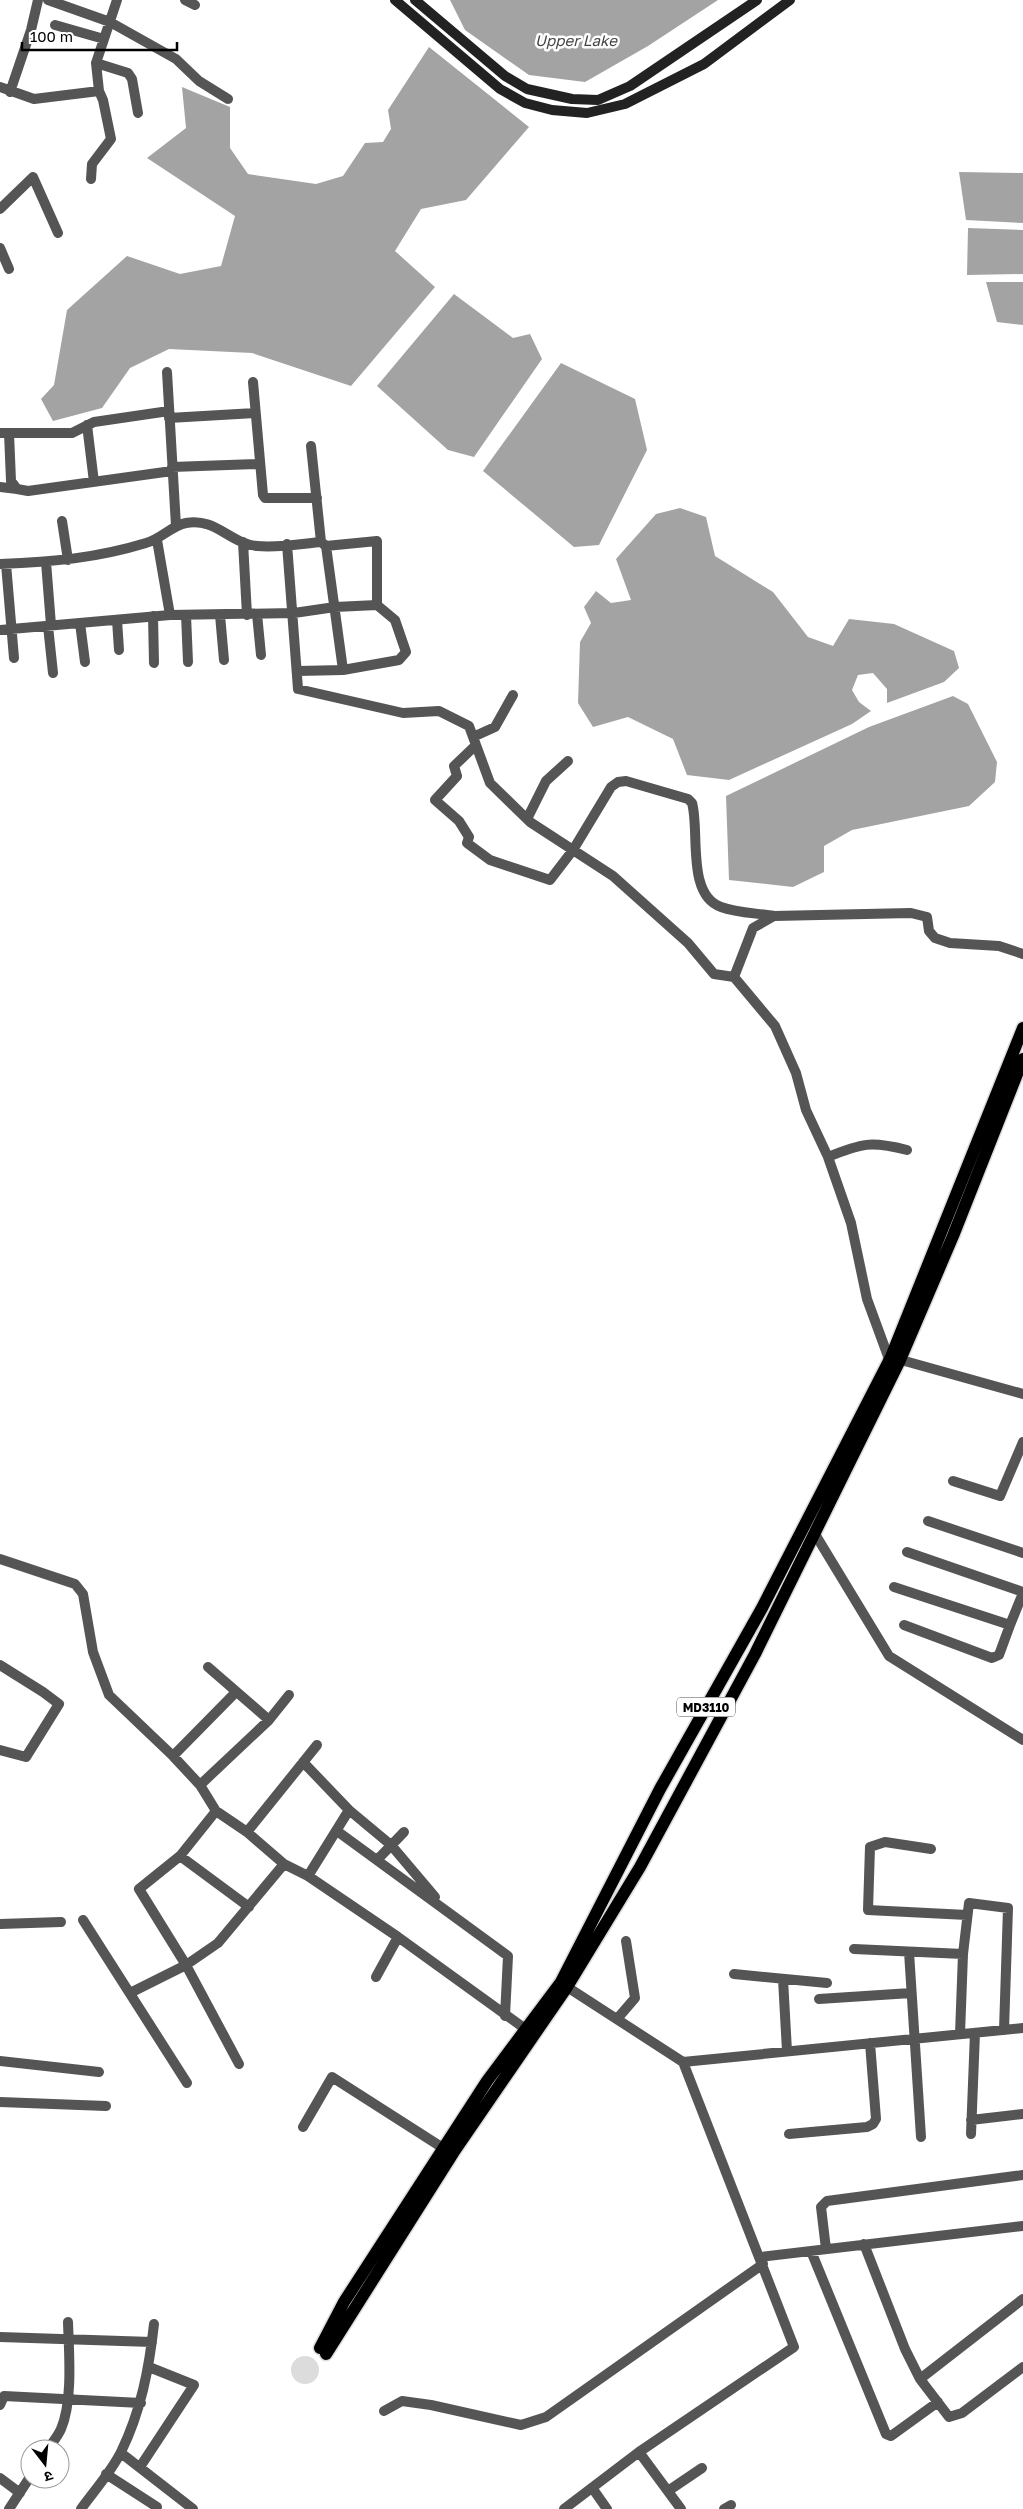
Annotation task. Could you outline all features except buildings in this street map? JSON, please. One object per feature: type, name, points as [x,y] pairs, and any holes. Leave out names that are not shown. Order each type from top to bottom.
[{"type":"main road","points":[[395,0],[500,89],[525,103],[552,110],[587,113],[625,104],[704,64],[790,0]]},
{"type":"main road","points":[[415,0],[505,76],[527,89],[572,99],[598,100],[630,86],[757,0]]},
{"type":"main road","name":"MD3110","points":[[564,1984],[651,1806],[762,1608],[894,1358],[1023,1028]]},
{"type":"main road","name":"MD3110","points":[[323,2351],[344,2302],[449,2149],[487,2081],[530,2032],[564,1984],[640,1867],[755,1654],[815,1534],[894,1358],[953,1236],[1023,1059]]},
{"type":"street","points":[[10,92],[31,30],[38,0]]},
{"type":"street","points":[[48,0],[110,22],[176,58],[199,82],[228,99]]},
{"type":"street","points":[[91,179],[92,164],[111,140],[103,100],[99,91],[96,63],[117,0]]},
{"type":"street","points":[[185,0],[195,5]]},
{"type":"street","points":[[55,25],[104,39]]},
{"type":"street","points":[[96,63],[128,73],[132,79],[138,113]]},
{"type":"street","points":[[0,87],[34,99],[99,91]]},
{"type":"street","points":[[0,209],[32,177],[58,233]]},
{"type":"street","points":[[0,248],[9,269]]},
{"type":"street","points":[[167,372],[176,526]]},
{"type":"street","points":[[253,382],[261,488],[266,498],[317,498]]},
{"type":"street","points":[[16,489],[11,481],[5,433],[72,433],[94,422],[169,414],[255,413]]},
{"type":"street","points":[[87,425],[94,482]]},
{"type":"street","points":[[311,446],[343,670]]},
{"type":"street","points":[[0,488],[28,491],[172,469],[259,464]]},
{"type":"street","points":[[62,521],[68,560]]},
{"type":"street","points":[[14,658],[3,564],[46,562],[108,555],[158,540],[176,526],[187,523],[206,523],[243,542],[256,546],[377,541],[377,605]]},
{"type":"street","points":[[158,540],[170,615]]},
{"type":"street","points":[[243,542],[252,614],[261,655]]},
{"type":"street","points":[[287,544],[294,613],[298,689],[403,713],[438,711],[469,726],[490,783],[526,819],[613,876],[688,943],[714,974],[734,977],[775,1026],[796,1073],[806,1110],[828,1157],[851,1223],[867,1299],[894,1358],[1023,1394]]},
{"type":"street","points":[[46,562],[53,674]]},
{"type":"street","points":[[0,630],[153,616],[294,613],[335,607],[377,605],[395,620],[406,652],[399,660],[343,670],[298,671]]},
{"type":"street","points":[[186,615],[188,662]]},
{"type":"street","points":[[220,615],[224,660]]},
{"type":"street","points":[[153,616],[154,663]]},
{"type":"street","points":[[117,620],[119,650]]},
{"type":"street","points":[[80,623],[85,662]]},
{"type":"street","points":[[514,694],[495,727],[475,741],[454,766],[457,776],[434,800],[459,821],[469,837],[467,843],[490,860],[550,880],[573,850],[611,787],[618,782],[626,781],[688,799],[694,808],[697,872],[707,894],[719,907],[774,916],[911,913],[927,917],[929,931],[935,938],[950,943],[999,946],[1023,954]]},
{"type":"street","points":[[526,819],[546,781],[568,761]]},
{"type":"street","points":[[734,977],[753,928],[774,916]]},
{"type":"street","points":[[828,1157],[858,1144],[886,1145],[907,1150]]},
{"type":"street","points":[[953,1481],[1000,1496],[1023,1442]]},
{"type":"street","points":[[928,1521],[1023,1552]]},
{"type":"street","points":[[815,1534],[889,1656],[1023,1740]]},
{"type":"street","points":[[904,1625],[992,1658],[999,1655],[1023,1592],[907,1552]]},
{"type":"street","points":[[0,1559],[75,1584],[83,1594],[93,1652],[109,1695],[173,1756],[200,1785],[216,1810],[247,1832],[284,1864],[308,1876],[398,1937],[505,2016],[530,2032]]},
{"type":"street","points":[[894,1587],[1010,1625]]},
{"type":"street","points":[[0,1665],[59,1704],[26,1757],[0,1750]]},
{"type":"street","points":[[208,1667],[269,1720]]},
{"type":"street","points":[[173,1756],[236,1692]]},
{"type":"street","points":[[200,1785],[269,1720],[288,1695]]},
{"type":"street","points":[[247,1832],[317,1745]]},
{"type":"street","points":[[303,1762],[349,1810],[391,1845],[445,1909]]},
{"type":"street","points":[[216,1810],[180,1856],[139,1889],[186,1964],[239,2064]]},
{"type":"street","points":[[308,1876],[349,1810]]},
{"type":"street","points":[[337,1832],[508,1956],[505,2016]]},
{"type":"street","points":[[377,1860],[404,1832]]},
{"type":"street","points":[[931,1849],[885,1842],[870,1847],[868,1910],[967,1915]]},
{"type":"street","points":[[180,1856],[249,1907]]},
{"type":"street","points":[[130,1993],[186,1964],[218,1943],[284,1864]]},
{"type":"street","points":[[960,2034],[968,1903],[1008,1908],[1004,2030]]},
{"type":"street","points":[[82,1920],[188,2083]]},
{"type":"street","points":[[0,1924],[61,1922]]},
{"type":"street","points":[[376,1977],[398,1937]]},
{"type":"street","points":[[617,2019],[635,1998],[626,1941]]},
{"type":"street","points":[[854,1949],[964,1954]]},
{"type":"street","points":[[909,1952],[921,2137]]},
{"type":"street","points":[[734,1974],[827,1983]]},
{"type":"street","points":[[784,1979],[787,2051]]},
{"type":"street","points":[[564,1984],[684,2062],[794,2347],[639,2452],[593,2489],[564,2509]]},
{"type":"street","points":[[819,1999],[911,1993]]},
{"type":"street","points":[[684,2062],[1023,2028]]},
{"type":"street","points":[[971,2134],[975,2033]]},
{"type":"street","points":[[789,2134],[867,2128],[873,2124],[876,2119],[870,2043]]},
{"type":"street","points":[[0,2061],[99,2072]]},
{"type":"street","points":[[303,2127],[332,2077],[449,2149]]},
{"type":"street","points":[[0,2102],[106,2106]]},
{"type":"street","points":[[971,2120],[1023,2114]]},
{"type":"street","points":[[826,2249],[821,2207],[827,2200],[1023,2175]]},
{"type":"street","points":[[384,2411],[402,2401],[431,2405],[521,2425],[546,2417],[762,2261],[810,2251],[1023,2226]]},
{"type":"street","points":[[864,2244],[905,2349],[920,2379],[949,2417],[962,2414],[1023,2367]]},
{"type":"street","points":[[810,2251],[886,2434],[891,2436],[938,2402]]},
{"type":"street","points":[[920,2379],[1023,2299]]},
{"type":"street","points":[[54,2439],[61,2429],[67,2399],[70,2370],[68,2322]]},
{"type":"street","points":[[81,2509],[121,2453],[141,2403],[149,2367],[154,2324]]},
{"type":"street","points":[[0,2337],[152,2342]]},
{"type":"street","points":[[140,2467],[194,2385],[149,2367]]},
{"type":"street","points":[[1,2399],[67,2399],[141,2403]]},
{"type":"street","points":[[639,2452],[681,2509]]},
{"type":"street","points":[[121,2453],[186,2507]]},
{"type":"street","points":[[668,2491],[702,2468]]},
{"type":"street","points":[[106,2474],[157,2507]]},
{"type":"street","points":[[0,2478],[20,2493]]},
{"type":"street","points":[[8,2509],[22,2489]]},
{"type":"street","points":[[593,2489],[606,2509]]},
{"type":"shaded area","points":[[305,2356],[315,2360],[319,2370],[315,2380],[305,2384],[295,2380],[291,2370],[295,2360]]},
{"type":"water","name":"Upper Lake","points":[[450,0],[718,0],[648,46],[585,82],[529,75],[465,30]]},
{"type":"water","points":[[429,47],[529,127],[466,200],[421,209],[395,251],[435,287],[351,386],[252,353],[169,349],[130,368],[102,408],[53,421],[41,399],[54,385],[67,310],[127,256],[180,274],[221,266],[235,216],[147,158],[186,128],[182,87],[230,107],[230,148],[248,174],[316,184],[343,176],[365,143],[383,142],[391,129],[388,110]]},
{"type":"water","points":[[959,172],[1023,173],[1023,223],[966,220]]},
{"type":"water","points":[[968,228],[1023,230],[1023,274],[967,275]]},
{"type":"water","points":[[986,282],[1023,282],[1023,325],[997,322]]},
{"type":"water","points":[[454,294],[513,338],[530,334],[542,359],[474,457],[448,450],[377,386]]},
{"type":"water","points":[[561,363],[635,399],[647,450],[599,545],[574,547],[483,471]]},
{"type":"water","points":[[680,508],[706,517],[715,556],[773,592],[808,637],[833,646],[849,619],[894,624],[954,651],[959,668],[944,682],[887,703],[887,689],[873,673],[858,675],[852,690],[859,702],[871,711],[852,724],[729,780],[687,775],[673,739],[628,717],[593,727],[578,703],[580,642],[591,623],[584,607],[596,591],[611,603],[631,600],[616,559],[656,514]]},
{"type":"water","points":[[953,696],[968,704],[997,762],[995,782],[969,806],[852,830],[824,846],[824,872],[793,887],[729,880],[726,796],[869,727]]}]
